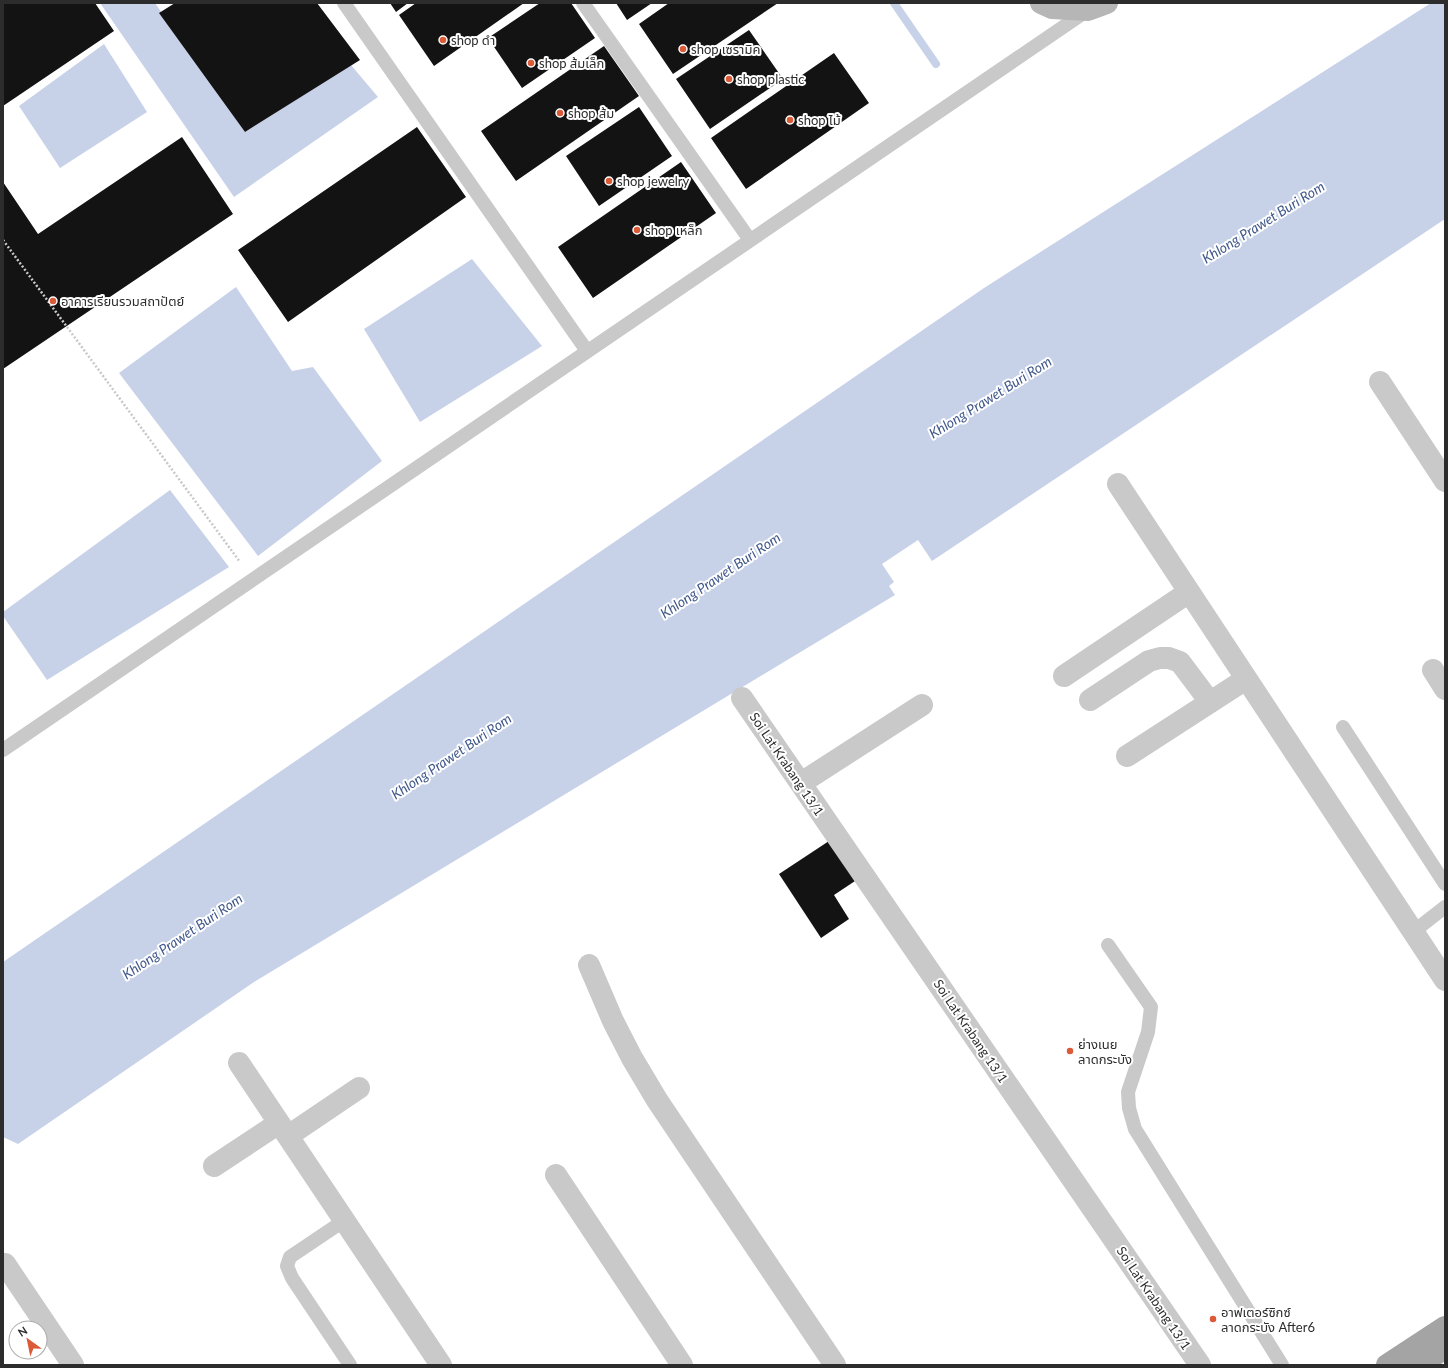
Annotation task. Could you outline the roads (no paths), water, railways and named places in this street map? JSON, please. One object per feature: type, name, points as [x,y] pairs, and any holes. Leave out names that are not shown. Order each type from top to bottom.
[{"type":"main road","points":[[1041,3],[1052,8],[1097,7]]},
{"type":"main road","points":[[1387,1365],[1445,1327]]},
{"type":"main road","points":[[1420,1365],[1445,1348]]},
{"type":"street","points":[[1380,382],[1445,481]]},
{"type":"street","points":[[1118,484],[1445,980]]},
{"type":"street","points":[[1064,676],[1189,592]]},
{"type":"street","points":[[1090,700],[1149,661],[1160,658],[1169,658],[1180,662],[1210,702]]},
{"type":"street","points":[[1434,670],[1445,689]]},
{"type":"street","points":[[1127,756],[1246,679]]},
{"type":"street","name":"Soi Lat Krabang 13/1","points":[[742,698],[1200,1365]]},
{"type":"street","points":[[800,783],[922,705]]},
{"type":"street","points":[[589,965],[619,1033],[657,1100],[835,1365]]},
{"type":"street","points":[[239,1062],[441,1365]]},
{"type":"street","points":[[214,1166],[359,1088]]},
{"type":"street","points":[[556,1176],[682,1365]]},
{"type":"street","points":[[5,1264],[73,1365]]},
{"type":"lane","points":[[344,3],[587,351]]},
{"type":"lane","points":[[583,3],[750,240]]},
{"type":"lane","points":[[3,750],[750,240],[1097,7]]},
{"type":"lane","points":[[1343,727],[1445,884]]},
{"type":"lane","points":[[1413,932],[1445,907]]},
{"type":"lane","points":[[1108,945],[1151,1007],[1148,1032],[1128,1092],[1128,1108],[1135,1129],[1282,1365]]},
{"type":"lane","points":[[345,1220],[290,1257],[288,1266],[292,1278],[350,1365]]},
{"type":"water","points":[[100,3],[155,3],[245,132],[351,65],[378,97],[234,197]]},
{"type":"water","name":"Khlong Prawet Buri Rom","points":[[1431,3],[1445,3],[1445,219],[932,561],[918,540],[882,564],[894,582],[889,586],[895,595],[254,982],[18,1144],[3,1137],[3,962],[984,288]]},
{"type":"water","points":[[104,44],[147,112],[60,168],[19,106]]},
{"type":"water","points":[[472,259],[542,346],[420,422],[364,329]]},
{"type":"water","points":[[236,287],[292,371],[313,367],[382,461],[258,556],[119,373]]},
{"type":"water","points":[[170,490],[229,567],[47,680],[3,616],[3,612]]},
{"type":"waterway","points":[[894,3],[936,64]]},
{"type":"place","name":"shop ดำ","points":[[443,40]]},
{"type":"place","name":"shop เซรามิค","points":[[683,49]]},
{"type":"place","name":"shop ส้มเล็ก","points":[[531,63]]},
{"type":"place","name":"shop plastic","points":[[729,79]]},
{"type":"place","name":"shop ส้ม","points":[[560,113]]},
{"type":"place","name":"shop ไม้","points":[[790,120]]},
{"type":"place","name":"shop jewelry","points":[[609,181]]},
{"type":"place","name":"shop เหล็ก","points":[[637,230]]},
{"type":"place","name":"อาคารเรียนรวมสถาปัตย์","points":[[53,301]]},
{"type":"place","name":"ย่างเนย ลาดกระบัง","points":[[1070,1051]]},
{"type":"place","name":"อาฟเตอร์ซิกซ์ ลาดกระบัง After6","points":[[1213,1319]]}]
